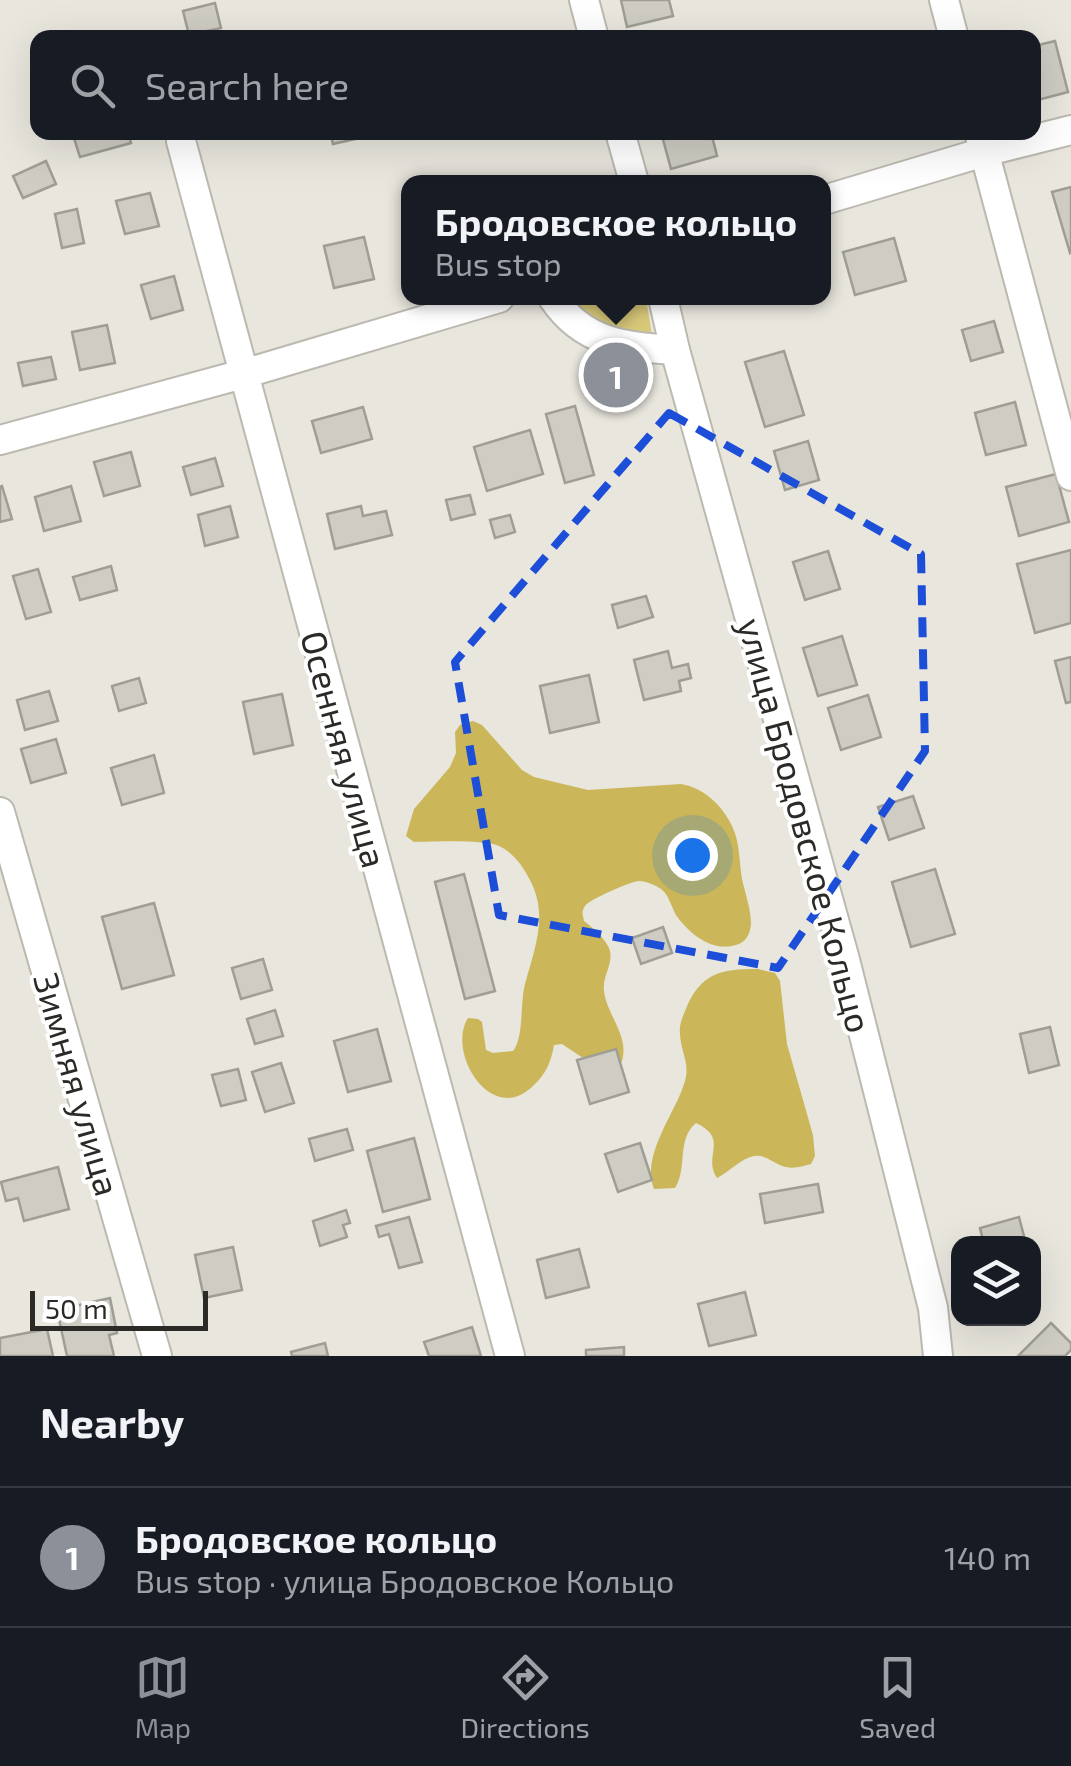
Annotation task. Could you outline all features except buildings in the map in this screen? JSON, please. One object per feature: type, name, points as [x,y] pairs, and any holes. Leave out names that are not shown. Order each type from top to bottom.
[{"type":"street","points":[[584,0],[592,30]]},
{"type":"street","points":[[944,0],[952,30]]},
{"type":"street","points":[[1041,134],[1071,130]]},
{"type":"street","points":[[622,140],[632,175]]},
{"type":"street","name":"Осенняя улица","points":[[182,142],[510,1356]]},
{"type":"street","points":[[831,197],[982,142],[1071,476]]},
{"type":"street","points":[[0,440],[244,374],[476,305]]},
{"type":"street","points":[[558,305],[595,337],[631,348],[674,350]]},
{"type":"street","name":"улица Бродовское Кольцо","points":[[664,305],[844,956],[933,1308],[938,1356]]},
{"type":"street","name":"Зимняя улица","points":[[0,812],[157,1356]]},
{"type":"highlighted area","points":[[669,413],[921,554],[925,751],[778,968],[499,915],[455,662]]},
{"type":"shaded area","points":[[575,305],[647,305],[652,335],[595,328]]},
{"type":"shaded area","points":[[473,721],[482,725],[522,770],[534,777],[588,790],[681,784],[705,794],[723,811],[735,832],[751,918],[750,930],[741,943],[722,946],[704,941],[688,930],[664,891],[647,882],[628,884],[588,903],[583,910],[584,921],[610,951],[604,991],[622,1038],[623,1058],[619,1068],[592,1064],[562,1044],[554,1045],[541,1077],[517,1096],[502,1097],[477,1080],[463,1049],[463,1032],[468,1018],[478,1019],[482,1022],[486,1050],[513,1051],[516,1045],[539,928],[533,887],[518,861],[499,846],[414,842],[406,836],[414,809],[450,767],[456,753],[455,732],[460,725]]},
{"type":"shaded area","points":[[758,969],[775,973],[780,981],[787,1044],[813,1135],[815,1156],[811,1164],[793,1168],[754,1156],[717,1178],[712,1162],[712,1135],[696,1123],[686,1138],[675,1188],[654,1189],[651,1177],[655,1150],[685,1079],[680,1028],[691,998],[705,981],[722,972]]},
{"type":"place","name":"Бродовское кольцо","points":[[616,375]]}]
